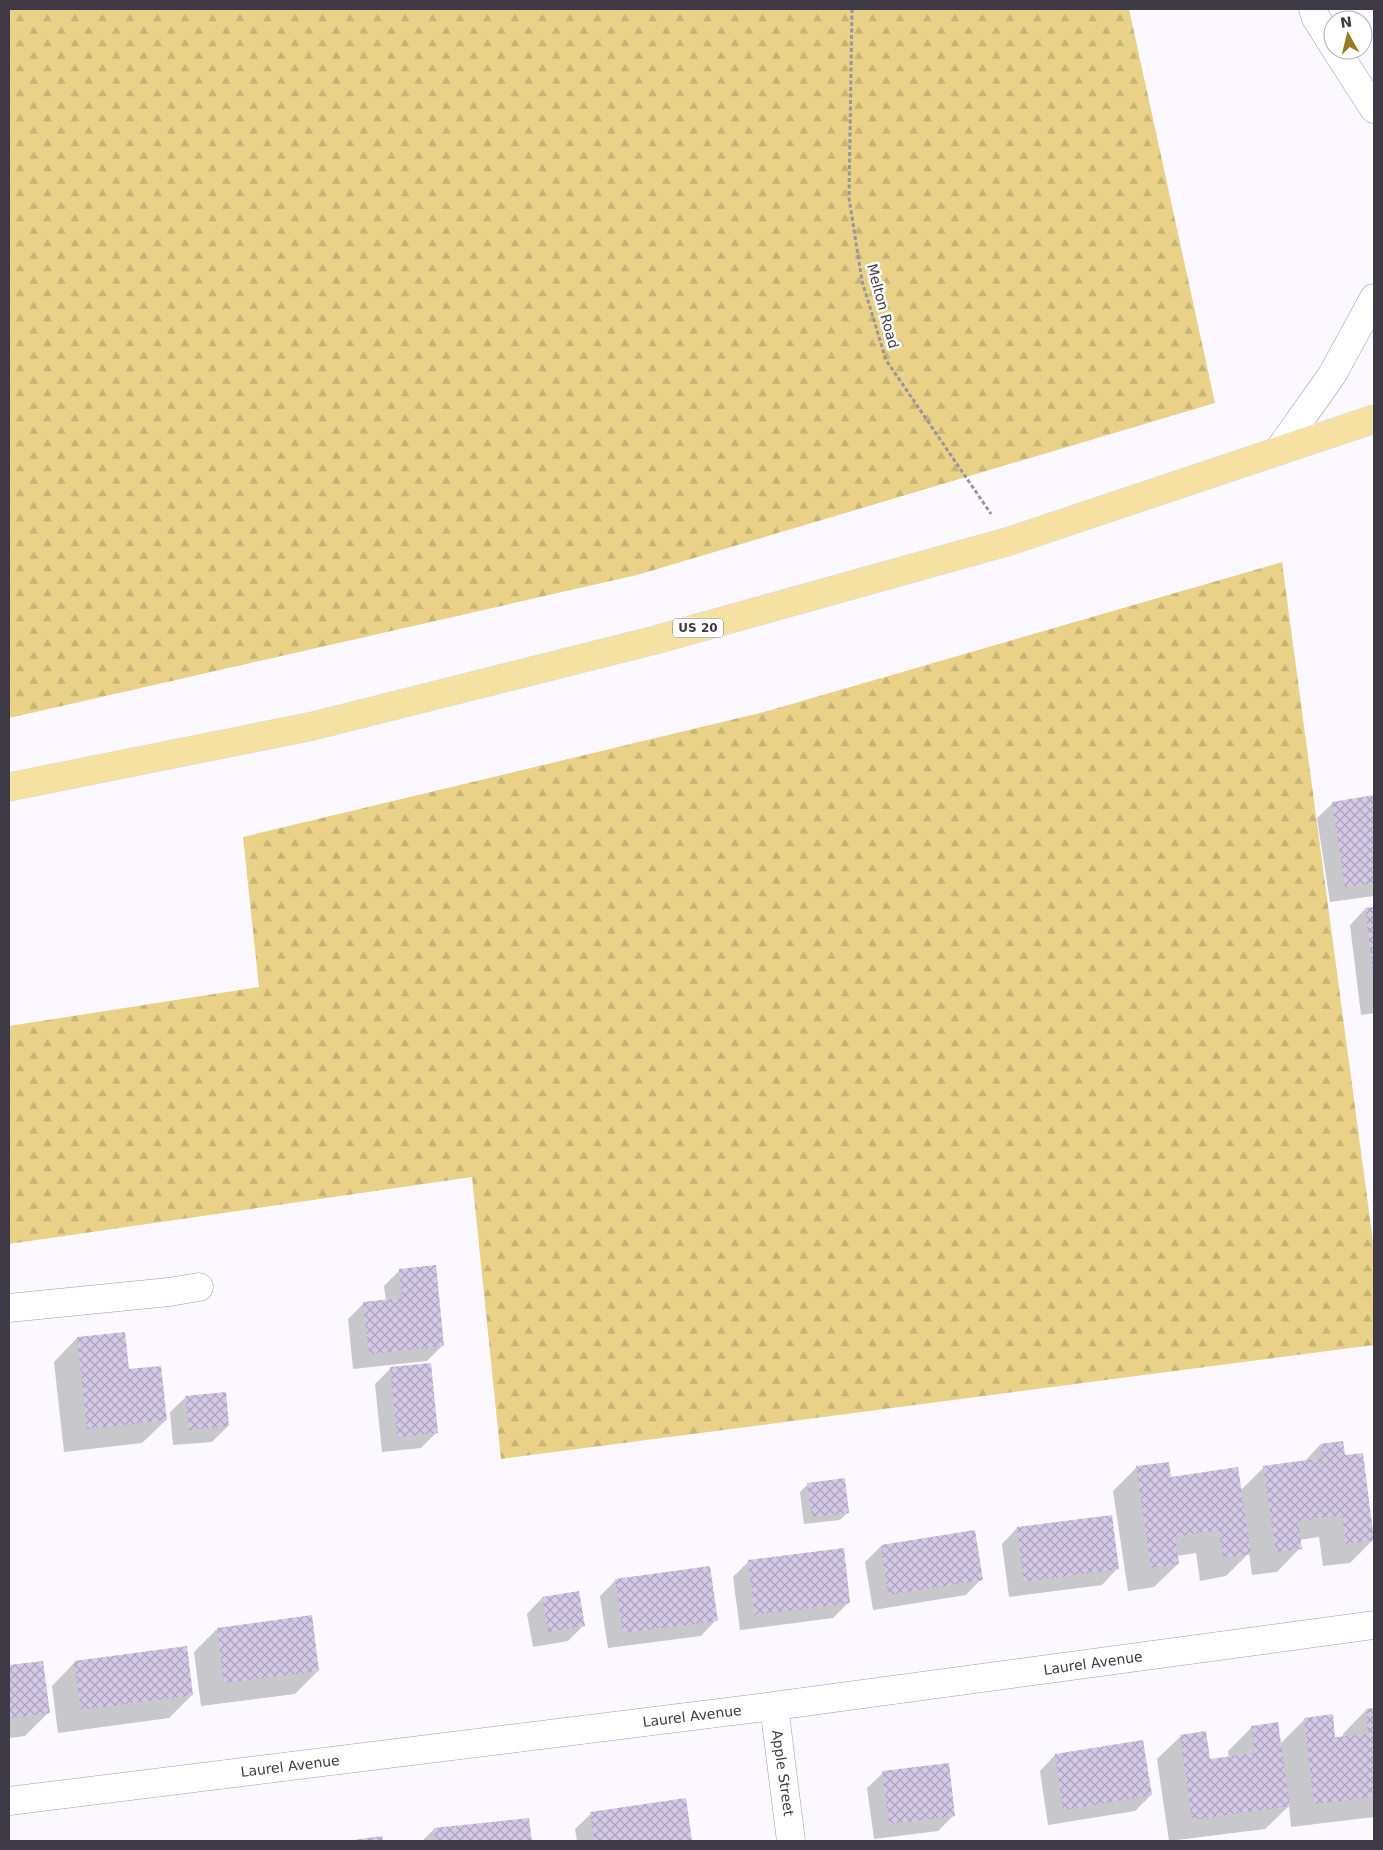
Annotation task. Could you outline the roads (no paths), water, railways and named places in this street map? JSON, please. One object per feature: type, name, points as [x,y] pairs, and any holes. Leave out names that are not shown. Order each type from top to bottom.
[{"type":"main road","name":"US 20","points":[[9,787],[313,726],[654,640],[1010,541],[1374,419]]},
{"type":"street","points":[[1313,9],[1323,29]]},
{"type":"street","points":[[1342,60],[1374,109]]},
{"type":"street","points":[[1278,451],[1332,375],[1372,306],[1374,298]]},
{"type":"street","points":[[9,1308],[169,1292],[199,1287]]},
{"type":"street","name":"Laurel Avenue","points":[[9,1801],[774,1706],[1374,1625]]},
{"type":"street","name":"Apple Street","points":[[774,1706],[791,1841]]}]
